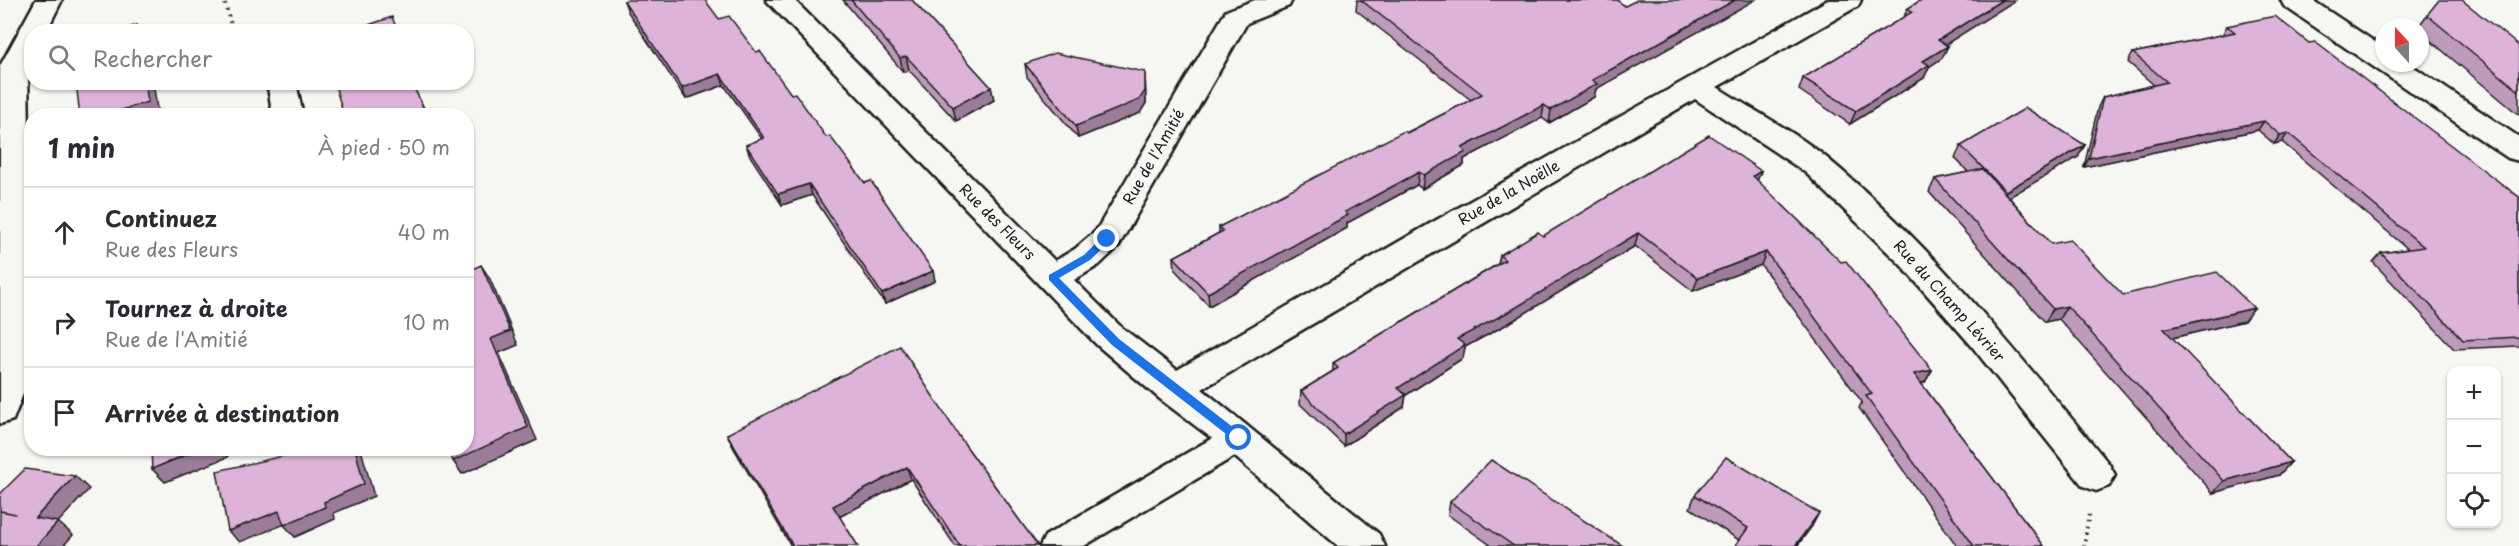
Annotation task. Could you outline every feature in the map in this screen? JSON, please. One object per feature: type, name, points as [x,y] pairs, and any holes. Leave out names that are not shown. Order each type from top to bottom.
[{"type":"street","points":[[36,24],[49,0]]},
{"type":"street","name":"Rue des Fleurs","points":[[779,0],[1109,336],[1173,389],[1239,438],[1365,546]]},
{"type":"street","name":"Rue de l'Amitié","points":[[1052,278],[1087,257],[1107,239],[1230,9],[1279,0]]},
{"type":"street","name":"Rue de la Noëlle","points":[[1173,389],[1695,86],[1848,0]]},
{"type":"street","points":[[2294,0],[2375,55]]},
{"type":"street","points":[[0,410],[15,368],[23,239],[14,66],[24,47]]},
{"type":"street","points":[[2401,72],[2519,151]]},
{"type":"street","name":"Rue du Champ Lévrier","points":[[1695,86],[1816,165],[1913,257],[1983,336],[2096,475]]},
{"type":"street","points":[[283,90],[286,108]]},
{"type":"lane","points":[[1056,546],[1239,438]]},
{"type":"path","points":[[225,4],[231,24]]},
{"type":"building","points":[[705,0],[719,19],[729,16],[756,52],[760,51],[791,94],[795,93],[826,137],[830,136],[865,183],[871,181],[933,271],[882,294],[809,184],[778,194],[746,145],[764,138],[720,74],[682,88],[624,1]]},
{"type":"building","points":[[851,0],[912,0],[991,87],[953,107],[906,56],[900,58]]},
{"type":"building","points":[[1361,0],[1617,0],[1625,6],[1637,0],[1735,0],[1592,80],[1597,84],[1551,110],[1544,105],[1462,148],[1466,152],[1424,175],[1419,172],[1345,212],[1348,215],[1208,293],[1174,257],[1223,231],[1219,227],[1404,131],[1407,133],[1482,94]]},
{"type":"building","points":[[1921,0],[2002,0],[1938,40],[1948,46],[1923,61],[1929,65],[1856,111],[1803,78],[1912,12],[1907,9]]},
{"type":"building","points":[[2439,0],[2462,0],[2519,46],[2519,91],[2427,15]]},
{"type":"building","points":[[2275,16],[2309,43],[2315,42],[2519,197],[2519,337],[2463,340],[2381,253],[2424,247],[2288,133],[2280,135],[2264,121],[2089,158],[2103,97],[2167,82],[2133,53],[2235,32],[2227,26]]},
{"type":"building","points":[[392,17],[395,24],[371,24]]},
{"type":"building","points":[[1055,53],[1145,72],[1145,91],[1139,100],[1076,126],[1025,64]]},
{"type":"building","points":[[77,90],[146,90],[148,102],[128,108],[79,108]]},
{"type":"building","points":[[336,90],[415,90],[423,108],[342,108]]},
{"type":"building","points":[[2026,108],[2085,145],[2006,191],[1961,146]]},
{"type":"building","points":[[1709,135],[1761,171],[1753,176],[1841,262],[1846,261],[1932,370],[1914,374],[2044,546],[1974,546],[1866,396],[1872,394],[1766,252],[1698,278],[1638,233],[1512,310],[1457,339],[1465,345],[1398,388],[1406,395],[1344,434],[1301,391],[1338,368],[1333,363],[1505,260],[1500,255],[1538,232],[1543,236]]},
{"type":"building","points":[[1983,169],[2051,244],[2070,240],[2123,295],[2217,272],[2254,308],[2164,329],[2291,462],[2224,481],[2067,306],[2053,309],[1935,179]]},
{"type":"building","points":[[481,265],[510,331],[491,339],[528,427],[474,451],[474,268]]},
{"type":"building","points":[[900,346],[961,439],[1038,546],[960,546],[907,467],[833,506],[858,546],[793,546],[727,434]]},
{"type":"building","points":[[151,456],[183,456],[152,469]]},
{"type":"building","points":[[283,456],[357,456],[364,484],[324,502],[325,507],[284,525],[279,511],[228,531],[217,471]]},
{"type":"building","points":[[451,456],[464,456],[453,461]]},
{"type":"building","points":[[1726,457],[1819,513],[1795,546],[1735,546],[1748,528],[1695,495]]},
{"type":"building","points":[[1491,460],[1623,546],[1514,546],[1450,502]]},
{"type":"building","points":[[25,469],[75,476],[35,518],[58,522],[36,546],[0,546],[0,494]]},
{"type":"route","points":[[1107,239],[1087,257],[1052,278],[1116,342],[1173,389],[1239,438]]}]
